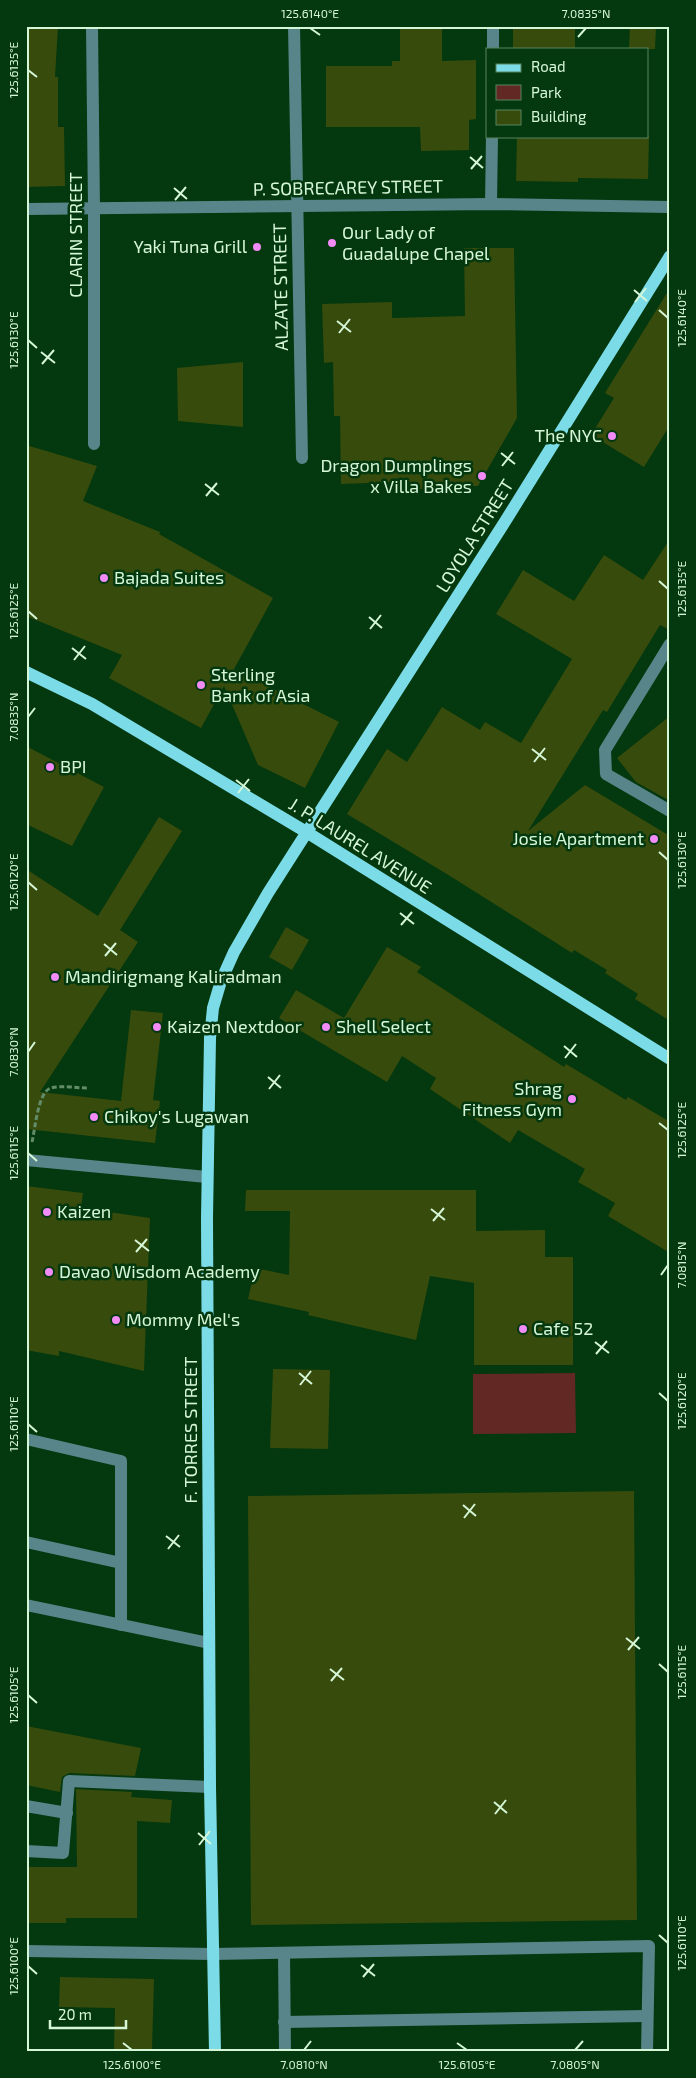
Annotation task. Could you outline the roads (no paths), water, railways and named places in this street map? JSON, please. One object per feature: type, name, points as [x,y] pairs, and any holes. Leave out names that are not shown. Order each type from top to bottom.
[{"type":"main road","name":"LOYOLA STREET","points":[[308,833],[670,256]]},
{"type":"main road","name":"J. P. LAUREL AVENUE","points":[[26,672],[92,704],[308,833],[670,1059]]},
{"type":"main road","name":"F. TORRES STREET","points":[[214,2052],[210,1787],[207,1177],[210,1038],[216,995],[234,952],[268,893],[308,833]]},
{"type":"street","name":"CLARIN STREET","points":[[92,26],[94,444]]},
{"type":"street","name":"ALZATE STREET","points":[[294,26],[302,458]]},
{"type":"street","points":[[493,26],[493,48]]},
{"type":"street","points":[[491,204],[492,138]]},
{"type":"street","name":"P. SOBRECAREY STREET","points":[[26,209],[491,204],[670,207]]},
{"type":"street","points":[[670,644],[605,750],[606,774],[670,810]]},
{"type":"street","points":[[28,1160],[207,1177]]},
{"type":"street","points":[[26,1440],[121,1461],[122,1625]]},
{"type":"street","points":[[26,1542],[122,1563]]},
{"type":"street","points":[[26,1605],[209,1643]]},
{"type":"street","points":[[26,1851],[63,1853],[69,1781],[210,1787]]},
{"type":"street","points":[[26,1806],[67,1813]]},
{"type":"street","points":[[26,1951],[212,1954],[649,1946],[646,2016],[647,2052]]},
{"type":"street","points":[[284,1953],[285,2052]]},
{"type":"street","points":[[284,2022],[646,2016]]},
{"type":"place","name":"Our Lady of Guadalupe Chapel","points":[[332,243]]},
{"type":"place","name":"Yaki Tuna Grill","points":[[257,247]]},
{"type":"place","name":"The NYC","points":[[612,436]]},
{"type":"place","name":"Dragon Dumplings x Villa Bakes","points":[[482,476]]},
{"type":"place","name":"Bajada Suites","points":[[104,578]]},
{"type":"place","name":"Sterling Bank of Asia","points":[[201,685]]},
{"type":"place","name":"BPI","points":[[50,767]]},
{"type":"place","name":"Josie Apartment","points":[[654,839]]},
{"type":"place","name":"Mandirigmang Kaliradman","points":[[55,977]]},
{"type":"place","name":"Kaizen Nextdoor","points":[[157,1027]]},
{"type":"place","name":"Shell Select","points":[[326,1027]]},
{"type":"place","name":"Shrag Fitness Gym","points":[[572,1099]]},
{"type":"place","name":"Chikoy's Lugawan","points":[[94,1117]]},
{"type":"place","name":"Kaizen","points":[[47,1212]]},
{"type":"place","name":"Davao Wisdom Academy","points":[[49,1272]]},
{"type":"place","name":"Mommy Mel's","points":[[116,1320]]},
{"type":"place","name":"Cafe 52","points":[[523,1329]]}]
